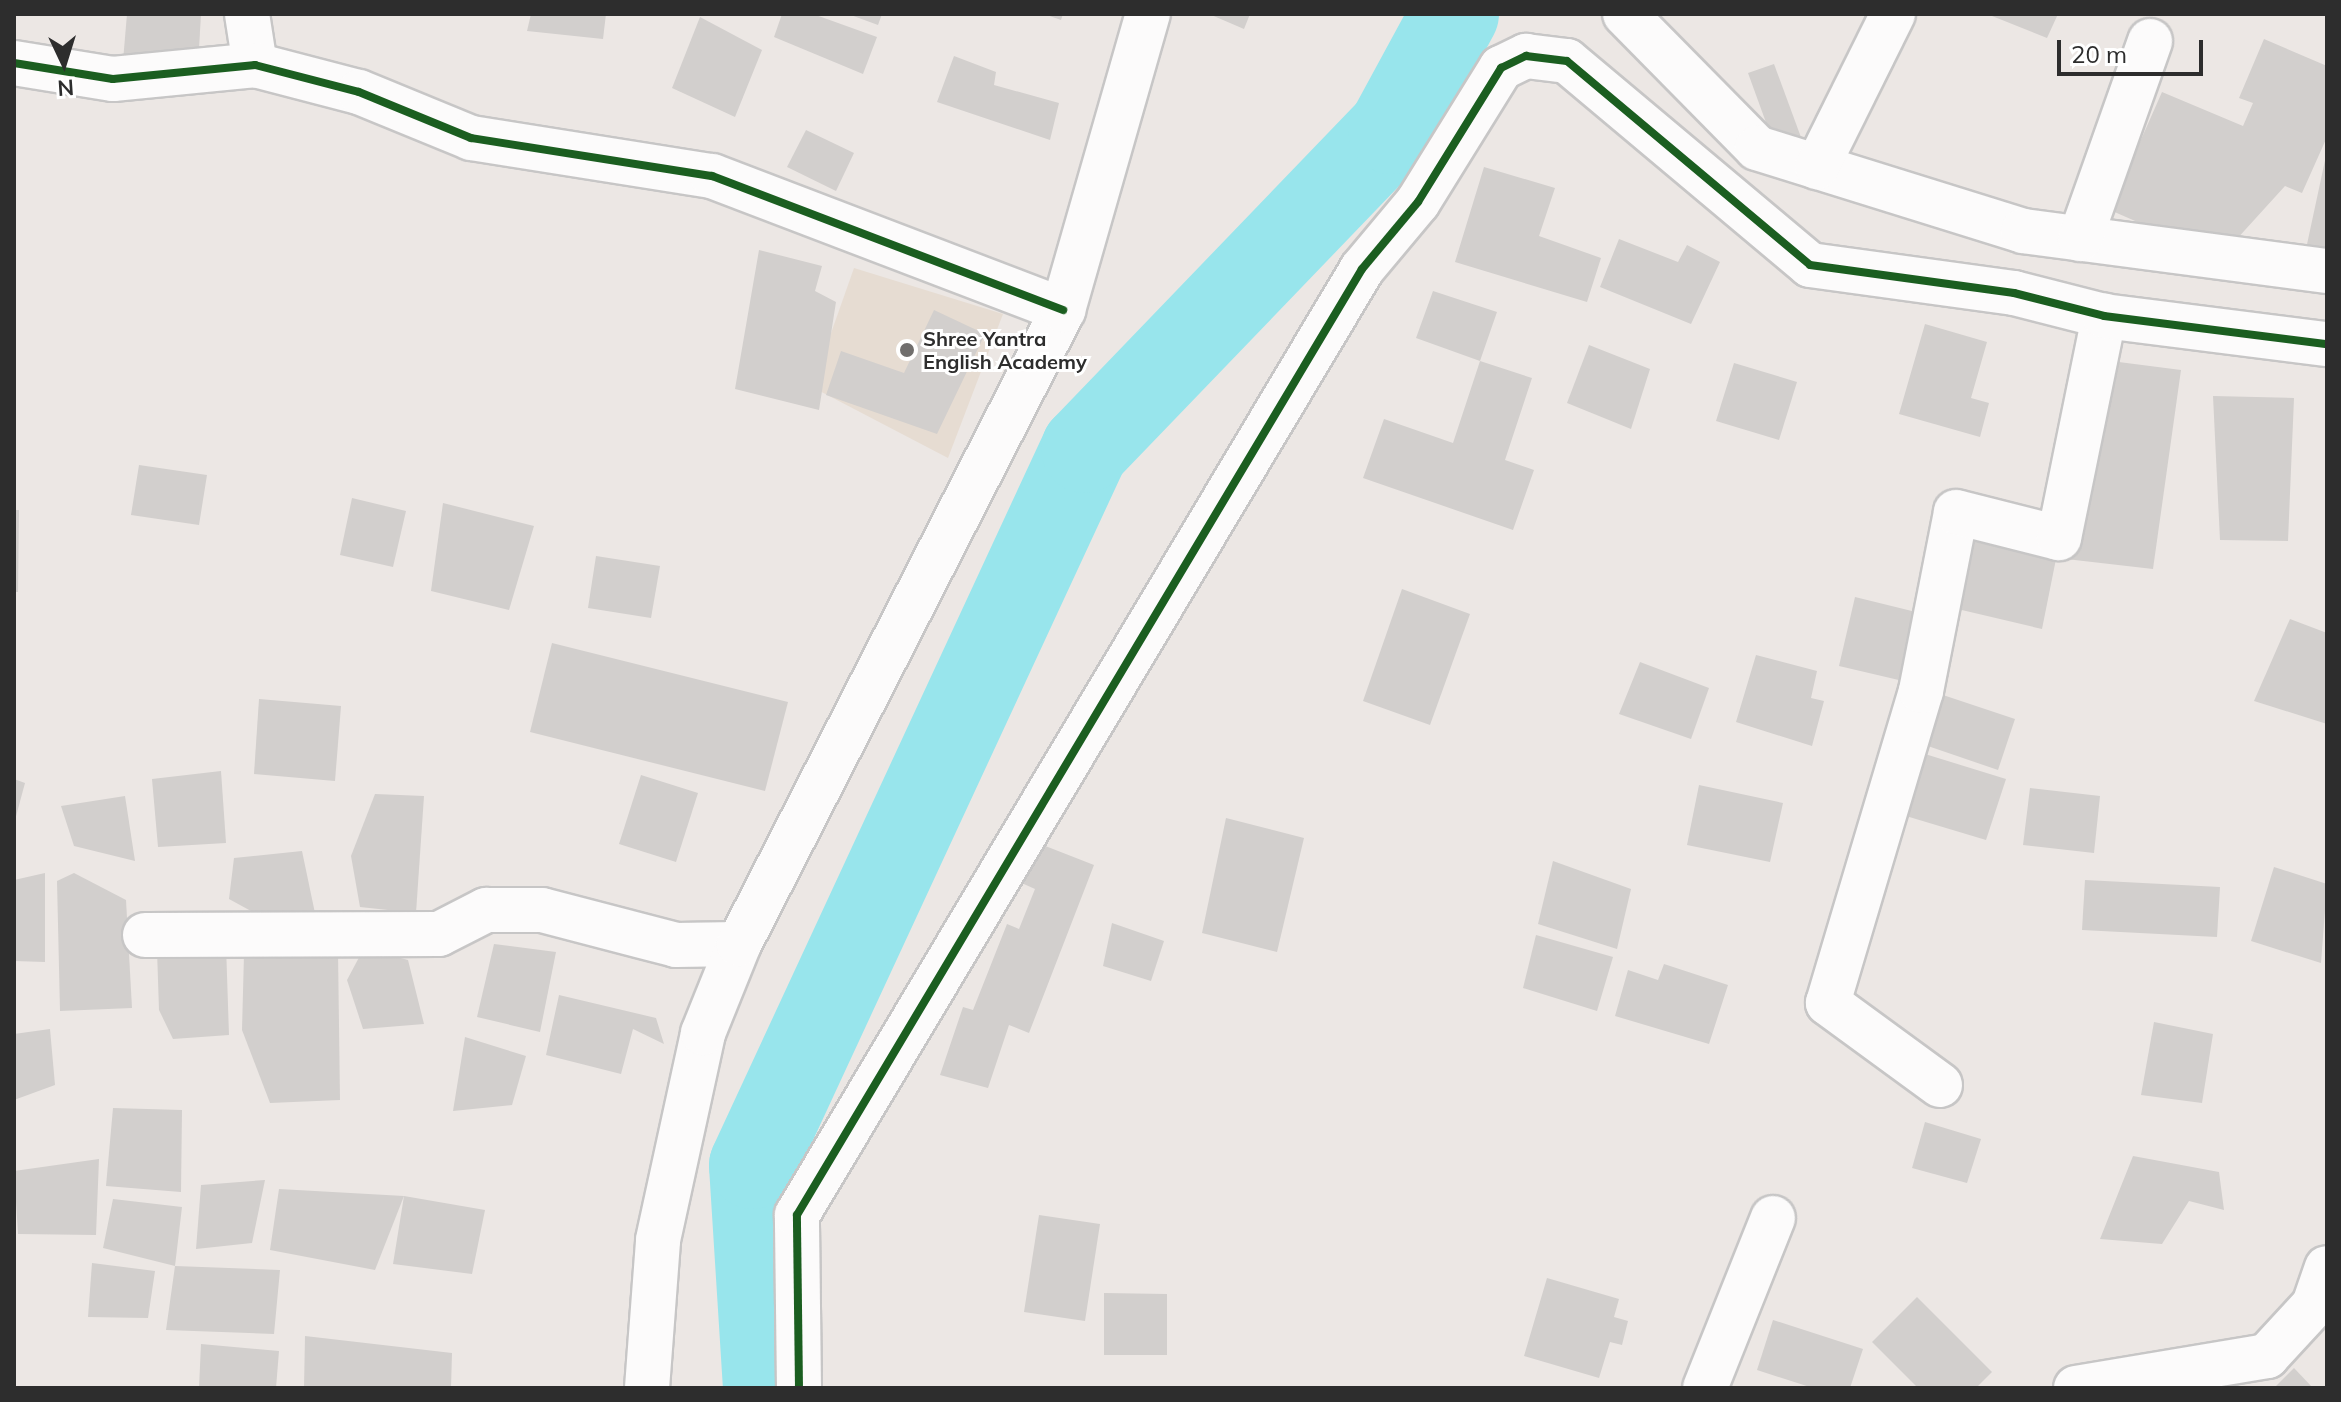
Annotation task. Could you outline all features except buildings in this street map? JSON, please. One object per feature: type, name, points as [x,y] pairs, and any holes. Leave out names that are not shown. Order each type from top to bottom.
[{"type":"street","points":[[247,14],[255,65]]},
{"type":"street","points":[[647,1388],[658,1240],[703,1033],[739,944],[1063,310],[1148,14]]},
{"type":"street","points":[[1625,14],[1757,148],[2023,231],[2327,271]]},
{"type":"street","points":[[1817,167],[1893,14]]},
{"type":"street","points":[[2080,239],[2150,41]]},
{"type":"street","points":[[799,1388],[797,1215],[1362,269],[1418,202],[1501,68],[1526,56],[1567,61],[1810,265],[2014,293],[2104,316],[2327,344]]},
{"type":"street","points":[[14,63],[113,79],[255,65],[359,92],[471,138],[712,176],[1063,310]]},
{"type":"street","points":[[2014,293],[2023,231]]},
{"type":"street","points":[[1940,1085],[1828,1003],[1921,691],[1956,512],[2059,538],[2104,316]]},
{"type":"street","points":[[145,935],[439,934],[486,910],[542,910],[676,945],[739,944]]},
{"type":"street","points":[[1705,1388],[1773,1218]]},
{"type":"street","points":[[2076,1388],[2267,1356],[2314,1305],[2327,1268]]},
{"type":"shaded area","name":"Shree Yantra English Academy","points":[[854,268],[1003,314],[948,458],[812,387]]},
{"type":"waterway","points":[[767,1388],[753,1165],[1085,449],[1392,130],[1455,14]]},
{"type":"cycle path","points":[[799,1388],[797,1215],[1362,269],[1418,202],[1501,68],[1526,56],[1567,61],[1810,265],[2014,293],[2104,316],[2327,344]]},
{"type":"cycle path","points":[[14,63],[113,79],[255,65],[359,92],[471,138],[712,176],[1063,310]]},
{"type":"place","name":"Shree Yantra English Academy","points":[[907,350]]}]
